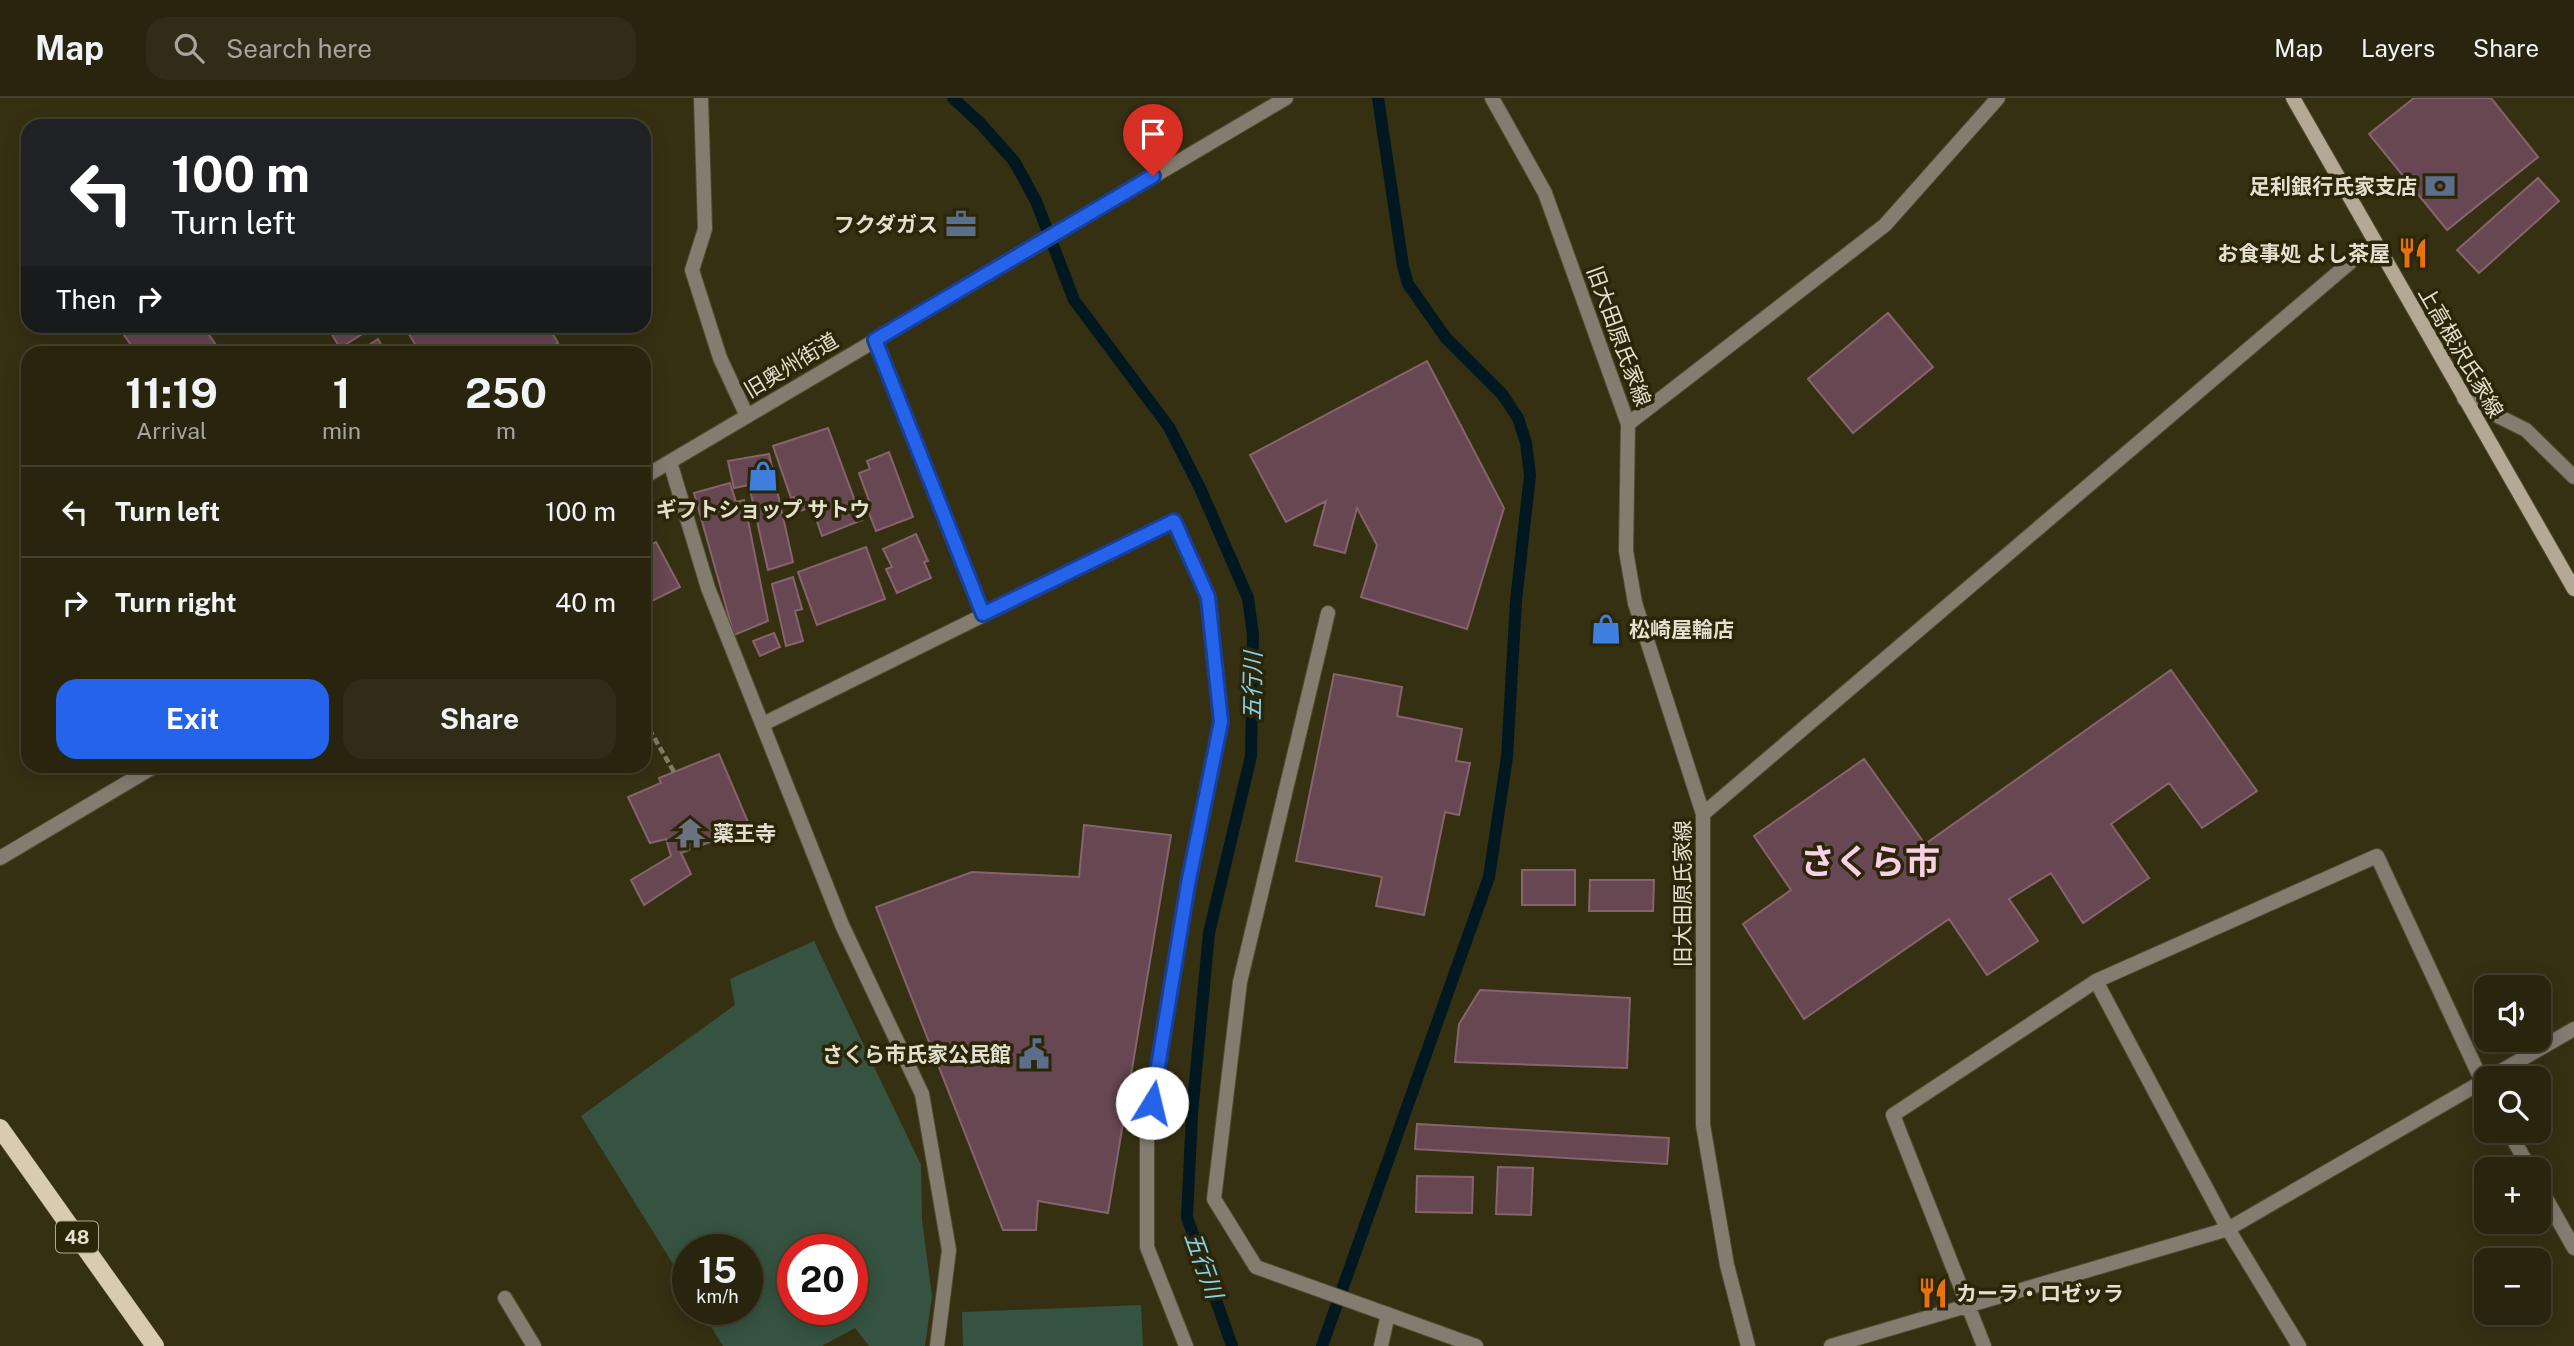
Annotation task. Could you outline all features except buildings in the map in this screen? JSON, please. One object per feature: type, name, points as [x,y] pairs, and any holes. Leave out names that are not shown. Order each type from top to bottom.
[{"type":"main road","name":"上高根沢氏家線","points":[[2293,98],[2574,589]]},
{"type":"main road","name":"48","points":[[0,1128],[155,1346]]},
{"type":"street","points":[[701,98],[705,229],[692,270],[720,358],[747,416]]},
{"type":"street","name":"旧奥州街道","points":[[651,473],[1286,98]]},
{"type":"street","name":"旧大田原氏家線","points":[[1492,98],[1545,193],[1628,424],[1626,551],[1635,603],[1703,814],[1703,1125],[1727,1265],[1748,1346]]},
{"type":"street","points":[[1628,424],[1885,225],[1998,98]]},
{"type":"street","points":[[1703,814],[2374,242]]},
{"type":"street","points":[[875,340],[983,614]]},
{"type":"street","points":[[2464,399],[2526,430],[2574,477]]},
{"type":"street","points":[[670,462],[708,588],[842,925],[922,1094],[949,1250],[937,1346]]},
{"type":"street","points":[[763,723],[1174,521],[1208,597],[1221,722],[1188,884],[1147,1131],[1147,1247],[1186,1346]]},
{"type":"street","points":[[1328,613],[1240,982],[1214,1199],[1256,1267],[1476,1346]]},
{"type":"street","points":[[0,858],[143,773]]},
{"type":"street","points":[[1984,1346],[1893,1115],[2096,981],[2377,856],[2478,1066]]},
{"type":"street","points":[[2096,981],[2228,1229],[2299,1346]]},
{"type":"street","points":[[2514,1066],[2574,1029]]},
{"type":"street","points":[[1831,1346],[2228,1229],[2474,1090]]},
{"type":"street","points":[[2551,1207],[2574,1248]]},
{"type":"street","points":[[505,1298],[534,1346]]},
{"type":"street","points":[[1381,1346],[1388,1314]]},
{"type":"path","points":[[651,732],[674,772]]},
{"type":"green space","points":[[814,941],[921,1165],[922,1220],[932,1296],[925,1346],[869,1346],[855,1328],[822,1346],[723,1346],[710,1325],[763,1325],[763,1234],[672,1234],[672,1262],[581,1116],[735,1005],[730,979]]},
{"type":"green space","points":[[1141,1305],[1143,1346],[963,1346],[962,1312]]},
{"type":"waterway","name":"五行川","points":[[953,98],[1014,161],[1036,201],[1074,300],[1169,427],[1200,488],[1248,598],[1253,635],[1251,756],[1209,933],[1192,1114],[1187,1217],[1232,1346]]},
{"type":"waterway","points":[[1322,1346],[1489,877],[1507,757],[1516,601],[1530,475],[1526,443],[1518,418],[1502,394],[1446,338],[1408,284],[1378,98]]},
{"type":"place","name":"足利銀行氏家支店","points":[[2440,186]]},
{"type":"place","name":"フクダガス","points":[[961,224]]},
{"type":"place","name":"お食事処 よし茶屋","points":[[2413,253]]},
{"type":"place","name":"ギフトショップ サトウ","points":[[763,476]]},
{"type":"place","name":"松崎屋輪店","points":[[1606,629]]},
{"type":"place","name":"薬王寺","points":[[690,833]]},
{"type":"place","name":"さくら市氏家公民館","points":[[1034,1054]]},
{"type":"place","name":"カーラ・ロゼッラ","points":[[1933,1293]]},
{"type":"district","name":"さくら市","points":[[1870,861]]},
{"type":"route","points":[[1152,1103],[1188,884],[1221,722],[1208,597],[1174,521],[983,614],[875,340],[1153,176]]}]
